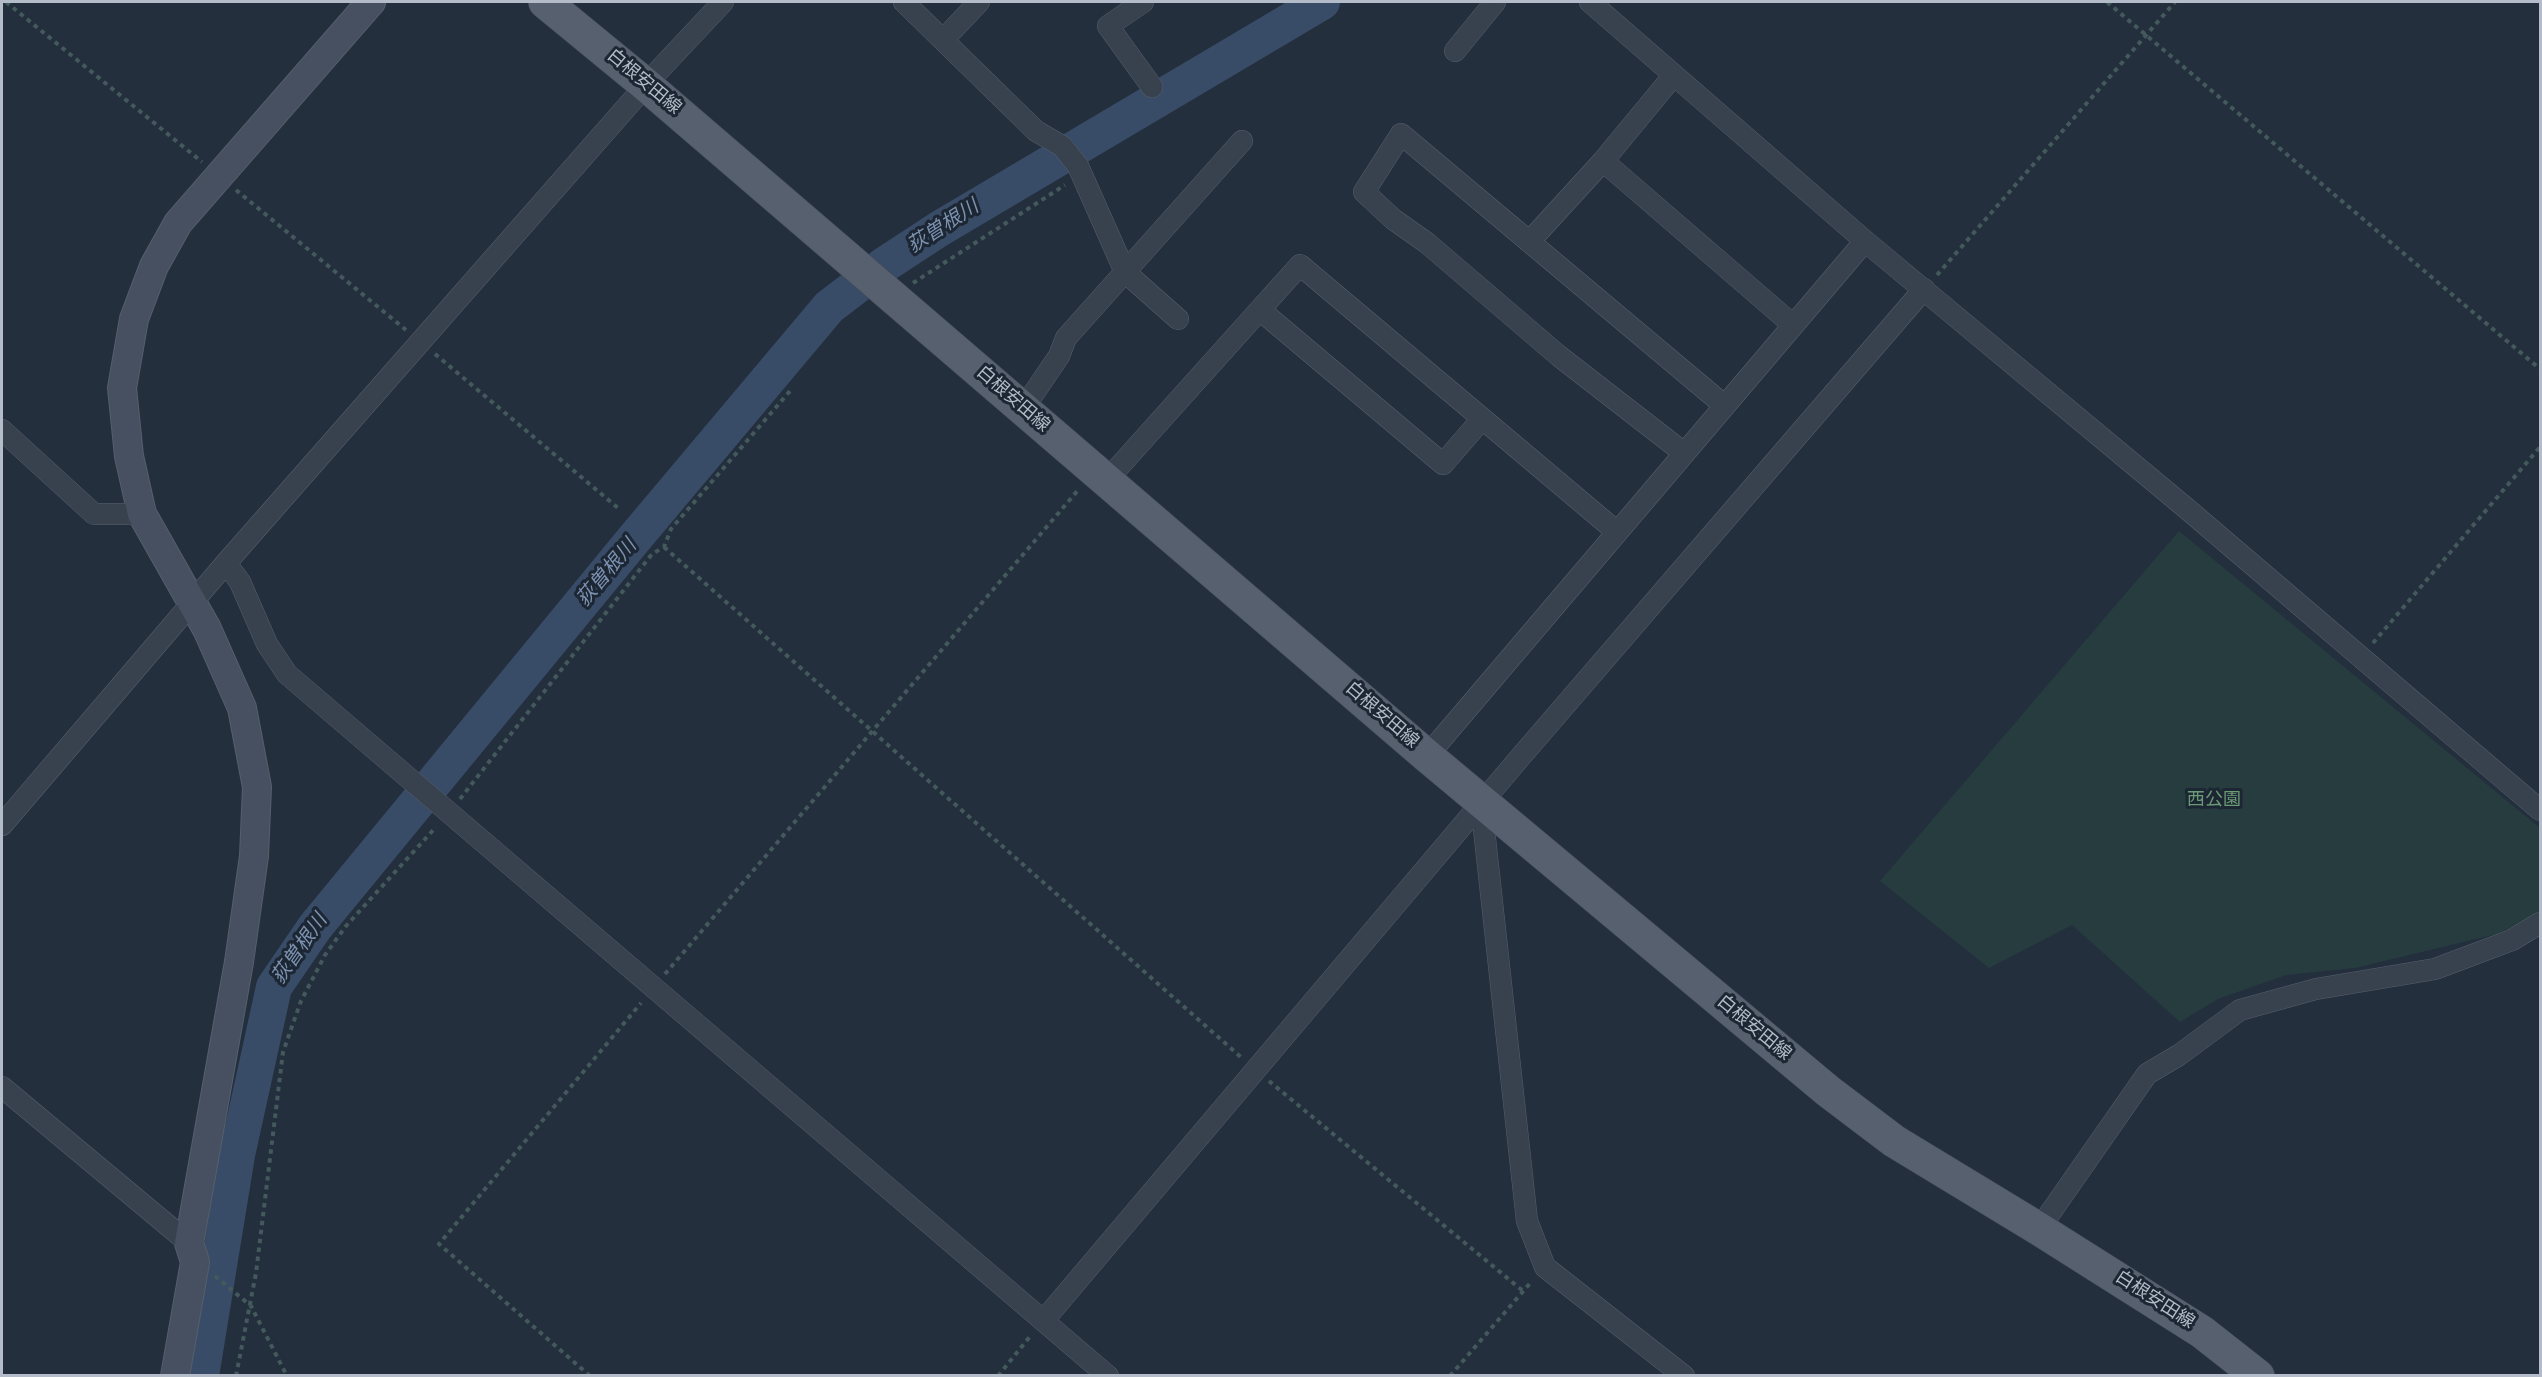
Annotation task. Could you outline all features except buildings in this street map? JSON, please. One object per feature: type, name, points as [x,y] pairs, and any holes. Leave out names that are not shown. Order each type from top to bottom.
[{"type":"main road","name":"白根安田線","points":[[545,2],[1481,802],[1828,1091],[1894,1141],[2045,1232],[2202,1332],[2258,1376]]},
{"type":"street","points":[[175,1376],[195,1262],[189,1244],[239,962],[254,856],[257,787],[242,708],[207,629],[142,514],[129,456],[122,388],[134,319],[154,266],[177,223],[371,2]]},
{"type":"street","points":[[2,825],[226,562],[646,86],[723,2]]},
{"type":"street","points":[[904,2],[1036,131],[1062,146],[1080,170],[1125,272],[1178,319]]},
{"type":"street","points":[[943,40],[979,2]]},
{"type":"street","points":[[1143,2],[1108,26],[1152,87]]},
{"type":"street","points":[[1455,51],[1495,2]]},
{"type":"street","points":[[1590,2],[1865,241],[2541,810]]},
{"type":"street","points":[[1529,242],[1603,161],[1674,75]]},
{"type":"street","points":[[1684,453],[1559,356],[1364,192],[1401,134],[1725,406]]},
{"type":"street","points":[[1023,409],[1059,356],[1066,338],[1242,141]]},
{"type":"street","points":[[1603,161],[1793,325]]},
{"type":"street","points":[[1427,756],[1865,241]]},
{"type":"street","points":[[1101,475],[1260,310],[1300,265],[1617,532]]},
{"type":"street","points":[[1044,1320],[1257,1071],[1481,802],[1924,289]]},
{"type":"street","points":[[1260,310],[1443,464],[1482,419]]},
{"type":"street","points":[[2,430],[94,514],[142,514]]},
{"type":"street","points":[[226,562],[240,582],[267,644],[287,674],[1108,1376]]},
{"type":"street","points":[[1481,802],[1527,1221],[1545,1267],[1684,1376]]},
{"type":"street","points":[[2045,1232],[2147,1074],[2180,1055],[2240,1010],[2316,988],[2435,969],[2512,940],[2541,923]]},
{"type":"street","points":[[2,1087],[189,1244]]},
{"type":"path","points":[[6,2],[618,508]]},
{"type":"path","points":[[2107,2],[2541,369]]},
{"type":"path","points":[[1924,289],[2175,2]]},
{"type":"path","points":[[892,297],[1080,170]]},
{"type":"path","points":[[236,1376],[251,1306],[283,1052],[301,1001],[325,955],[346,926],[445,810],[652,554],[664,547],[671,529],[790,391]]},
{"type":"path","points":[[2360,657],[2541,447]]},
{"type":"path","points":[[590,1376],[439,1244],[654,987],[872,733],[1101,475]]},
{"type":"path","points":[[664,547],[1257,1071],[1523,1291],[1450,1376]]},
{"type":"path","points":[[213,1275],[251,1306],[287,1376]]},
{"type":"path","points":[[998,1376],[1044,1320]]},
{"type":"green space","name":"西公園","points":[[2179,531],[2540,828],[2540,911],[2501,933],[2355,968],[2286,975],[2218,999],[2180,1022],[2072,925],[1989,968],[1880,881]]},
{"type":"waterway","name":"荻曽根川","points":[[201,1376],[237,1155],[274,987],[315,927],[634,539],[829,307],[884,265],[939,229],[1322,2]]}]
